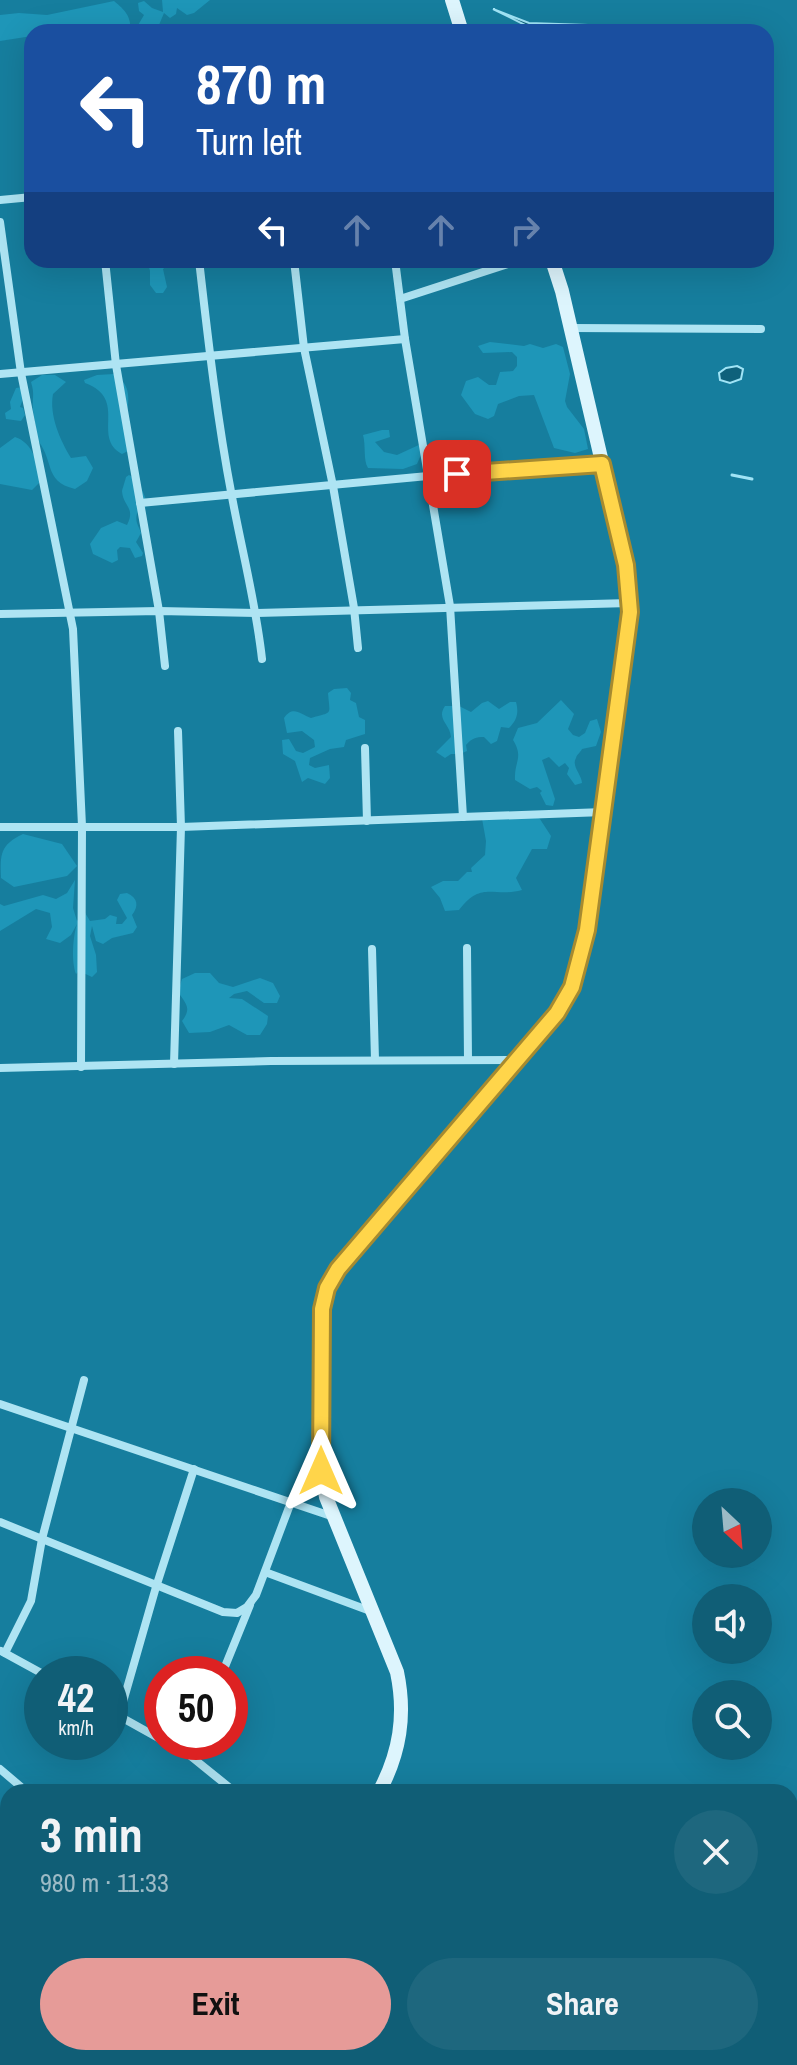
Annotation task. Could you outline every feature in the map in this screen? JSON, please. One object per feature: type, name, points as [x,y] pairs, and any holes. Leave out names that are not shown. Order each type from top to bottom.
[{"type":"main road","points":[[452,0],[460,24]]},
{"type":"main road","points":[[382,1784],[400,1734],[402,1698],[397,1672],[331,1516],[321,1471],[322,1309],[327,1288],[338,1269],[557,1013],[572,987],[587,930],[630,603],[626,565],[554,268]]},
{"type":"street","points":[[0,200],[24,198]]},
{"type":"street","points":[[0,222],[4,285],[73,629],[82,826],[81,1067]]},
{"type":"street","points":[[106,268],[116,365],[159,611],[165,666]]},
{"type":"street","points":[[200,268],[231,495],[257,613],[262,659]]},
{"type":"street","points":[[295,268],[304,348],[333,486],[358,648]]},
{"type":"street","points":[[396,268],[450,606],[463,817]]},
{"type":"street","points":[[400,299],[495,268]]},
{"type":"street","points":[[571,328],[761,329]]},
{"type":"street","points":[[0,374],[405,339]]},
{"type":"street","points":[[140,503],[428,476],[602,464]]},
{"type":"street","points":[[0,614],[69,611],[257,613],[630,603]]},
{"type":"street","points":[[174,1064],[181,827],[178,731]]},
{"type":"street","points":[[365,748],[367,821]]},
{"type":"street","points":[[0,827],[181,827],[604,812]]},
{"type":"street","points":[[467,948],[468,1060]]},
{"type":"street","points":[[372,949],[375,1060]]},
{"type":"street","points":[[0,1068],[518,1060]]},
{"type":"street","points":[[24,1664],[2,1652],[31,1601],[42,1539],[84,1380]]},
{"type":"street","points":[[0,1404],[331,1516]]},
{"type":"street","points":[[128,1685],[194,1469]]},
{"type":"street","points":[[229,1656],[291,1502]]},
{"type":"street","points":[[0,1522],[223,1612],[237,1613],[252,1601]]},
{"type":"street","points":[[265,1572],[373,1612]]},
{"type":"street","points":[[195,1760],[225,1784]]},
{"type":"street","points":[[0,1769],[18,1784]]},
{"type":"shaded area","points":[[162,0],[210,0],[194,13],[187,15],[177,8],[176,14],[170,18],[164,13],[159,24],[139,24],[144,15],[139,11],[138,3],[144,1],[163,12]]},
{"type":"shaded area","points":[[114,1],[127,14],[130,24],[24,24],[24,37],[0,41],[0,15],[47,15]]},
{"type":"shaded area","points":[[493,9],[529,23],[558,24],[523,24]]},
{"type":"shaded area","points":[[149,268],[164,268],[167,287],[163,293],[156,293],[150,285]]},
{"type":"shaded area","points":[[490,342],[530,344],[543,348],[556,344],[563,347],[570,374],[565,401],[584,429],[588,449],[575,453],[554,448],[534,395],[519,396],[498,404],[494,416],[488,419],[475,414],[461,395],[466,381],[478,377],[489,385],[496,385],[500,372],[513,371],[517,366],[517,357],[512,352],[483,353],[478,346]]},
{"type":"shaded area","points":[[737,366],[743,369],[741,379],[730,383],[720,380],[719,373]]},
{"type":"shaded area","points":[[114,374],[124,383],[128,394],[128,451],[122,454],[113,447],[109,438],[105,398],[84,380]]},
{"type":"shaded area","points":[[42,375],[55,375],[66,382],[53,394],[56,427],[71,458],[86,456],[93,468],[87,481],[75,489],[53,475],[35,437],[31,382]]},
{"type":"shaded area","points":[[23,387],[25,394],[20,407],[25,415],[21,421],[6,419],[5,413],[11,409],[10,402],[16,388]]},
{"type":"shaded area","points":[[389,430],[390,437],[375,442],[384,452],[397,455],[421,444],[423,450],[417,464],[403,469],[368,468],[363,435]]},
{"type":"shaded area","points":[[15,437],[30,448],[38,467],[42,480],[32,490],[0,484],[0,448]]},
{"type":"shaded area","points":[[129,475],[138,480],[147,502],[145,509],[138,511],[136,517],[141,533],[136,542],[143,553],[135,558],[130,548],[120,547],[117,550],[118,560],[112,563],[93,554],[90,544],[101,528],[117,521],[127,525],[130,511],[122,491]]},
{"type":"shaded area","points":[[347,688],[351,693],[350,700],[356,703],[359,717],[365,720],[365,734],[346,740],[344,747],[330,749],[310,758],[309,765],[315,768],[329,765],[330,778],[325,784],[308,778],[302,782],[295,761],[283,754],[282,740],[289,739],[296,751],[303,753],[315,747],[314,740],[302,731],[287,733],[284,718],[294,711],[311,718],[327,713],[328,693]]},
{"type":"shaded area","points":[[561,700],[574,714],[568,729],[573,735],[579,737],[585,733],[590,721],[597,719],[601,732],[596,746],[582,749],[577,755],[576,767],[582,783],[575,785],[567,774],[569,768],[565,763],[559,767],[549,757],[542,760],[555,799],[553,806],[546,805],[540,793],[542,791],[537,787],[530,789],[515,780],[518,756],[513,740],[518,728],[537,723]]},
{"type":"shaded area","points":[[488,701],[499,709],[510,702],[516,702],[517,706],[514,722],[509,728],[501,727],[497,741],[491,744],[484,737],[474,738],[466,745],[467,751],[445,758],[436,752],[451,737],[442,714],[445,706],[459,706],[471,712]]},
{"type":"shaded area","points":[[481,813],[536,813],[551,836],[547,849],[532,849],[516,878],[522,890],[481,893],[474,895],[459,910],[445,911],[431,887],[443,881],[458,881],[467,872],[472,872],[471,868],[485,855]]},
{"type":"shaded area","points":[[23,834],[62,844],[77,866],[67,876],[14,887],[1,878],[1,856],[10,842]]},
{"type":"shaded area","points":[[75,880],[73,908],[77,921],[84,911],[90,921],[110,915],[117,917],[116,924],[122,924],[127,918],[117,900],[120,894],[127,893],[136,902],[132,915],[137,927],[133,933],[112,938],[103,944],[96,941],[92,926],[90,936],[97,972],[92,977],[79,971],[76,974],[74,969],[77,924],[71,935],[60,943],[46,939],[52,927],[50,913],[36,909],[0,931],[0,904],[4,906],[43,895],[56,899],[67,893]]},
{"type":"shaded area","points":[[195,973],[210,973],[219,983],[233,987],[260,978],[273,983],[280,996],[277,1003],[264,1003],[247,991],[229,998],[242,999],[268,1016],[260,1035],[247,1035],[229,1025],[210,1032],[189,1033],[182,1021],[187,1006],[178,992],[182,979]]},
{"type":"waterway","points":[[732,475],[752,479]]},
{"type":"route","points":[[321,1471],[322,1309],[327,1288],[338,1269],[557,1013],[572,987],[581,960],[604,812],[630,592],[602,464],[457,474]]}]
